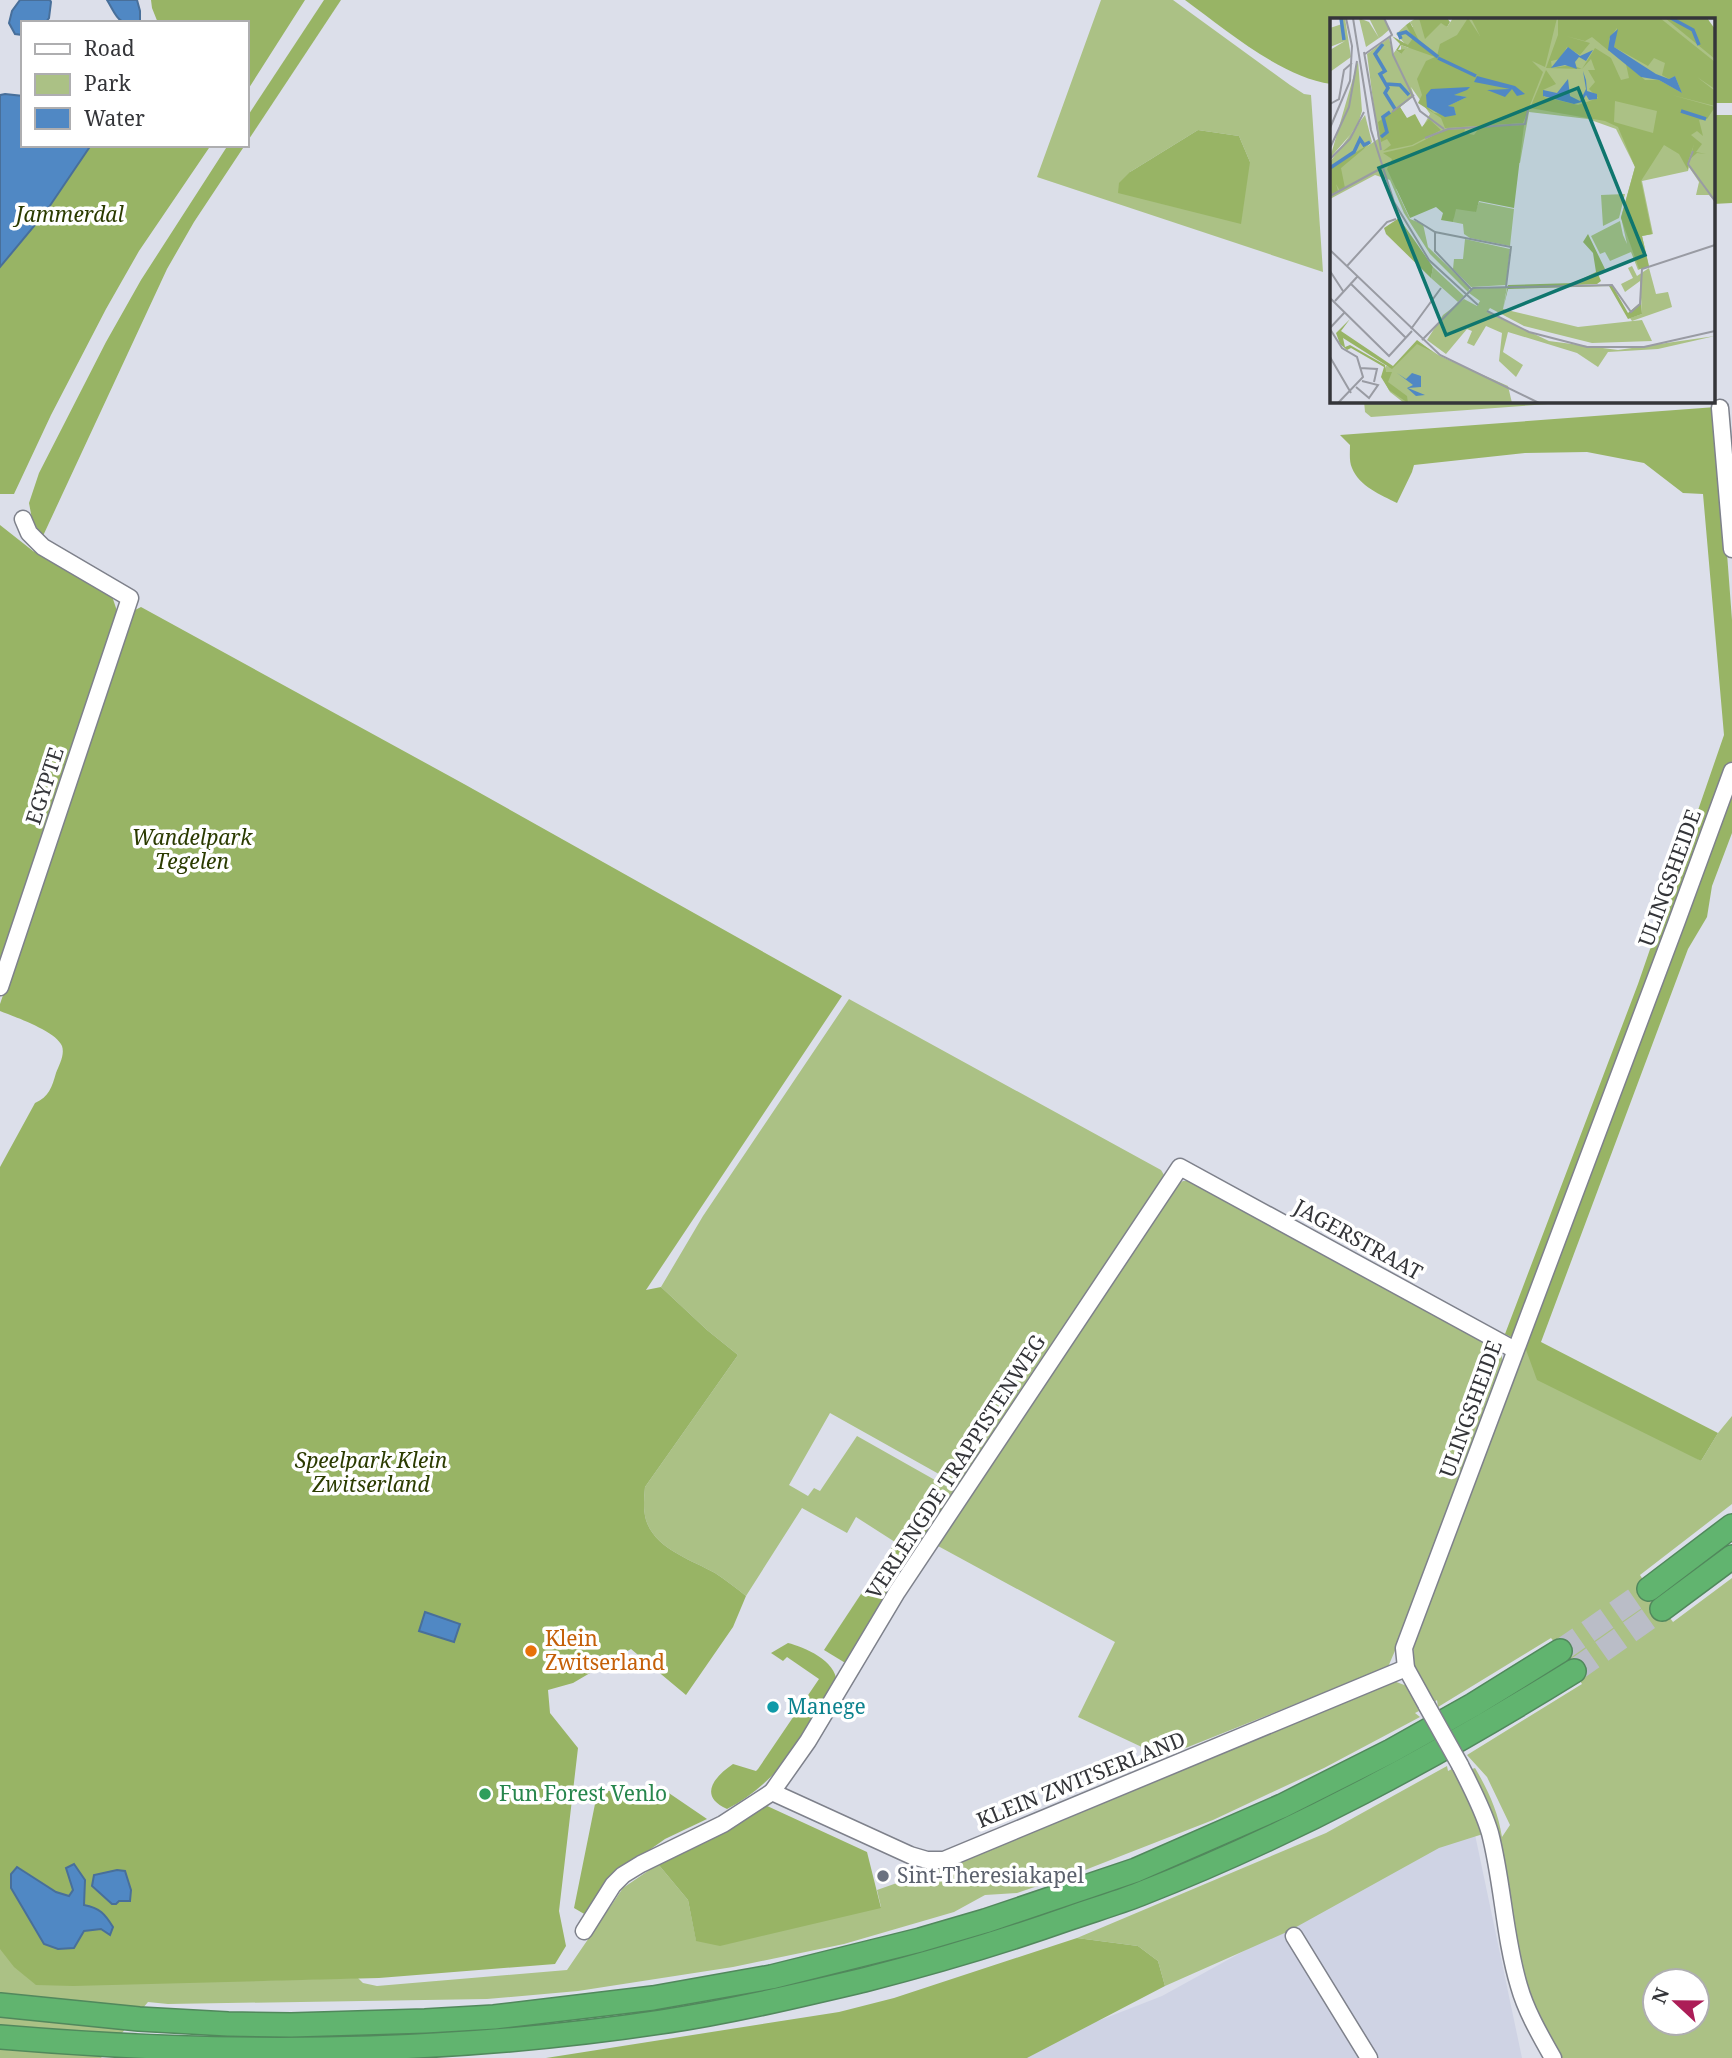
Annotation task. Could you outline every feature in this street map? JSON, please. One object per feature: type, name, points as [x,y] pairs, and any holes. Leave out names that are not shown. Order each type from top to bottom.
[{"type":"highway","points":[[1649,1589],[1732,1527]]},
{"type":"highway","points":[[1662,1609],[1732,1558]]},
{"type":"highway","points":[[0,2005],[113,2017],[228,2024],[398,2022],[494,2017],[653,1998],[771,1977],[972,1925],[1136,1870],[1282,1806],[1391,1751],[1473,1705],[1560,1651]]},
{"type":"highway","points":[[0,2037],[118,2045],[352,2049],[563,2035],[665,2022],[776,2001],[983,1948],[1139,1895],[1296,1826],[1401,1773],[1574,1671]]},
{"type":"street","points":[[1720,408],[1732,549]]},
{"type":"street","name":"EGYPTE","points":[[0,987],[130,598],[43,547],[29,533],[23,519]]},
{"type":"street","name":"ULINGSHEIDE","points":[[1406,1668],[1404,1648],[1732,771]]},
{"type":"street","name":"JAGERSTRAAT","points":[[1180,1167],[1515,1350]]},
{"type":"street","name":"VERLENGDE TRAPPISTENWEG","points":[[772,1793],[808,1741],[897,1592],[1180,1167]]},
{"type":"street","points":[[1406,1668],[1477,1798],[1490,1833],[1519,1987],[1534,2024],[1553,2058]]},
{"type":"street","name":"KLEIN ZWITSERLAND","points":[[772,1793],[910,1855],[927,1860],[944,1860],[1406,1668]]},
{"type":"street","points":[[584,1931],[613,1885],[623,1875],[723,1824],[772,1793]]},
{"type":"street","points":[[1294,1937],[1369,2058]]},
{"type":"shaded area","points":[[1473,1825],[1522,2058],[1003,2058],[1162,1996]]},
{"type":"green space","points":[[151,0],[305,0],[248,89],[248,21],[157,21]]},
{"type":"green space","points":[[324,0],[341,0],[248,140],[248,115]]},
{"type":"green space","points":[[1101,0],[1173,0],[1290,85],[1304,94],[1311,95],[1323,272],[1037,177]],"holes":[[[1198,130],[1239,136],[1250,162],[1130,172]]]},
{"type":"green space","points":[[1185,0],[1732,0],[1732,103],[1714,103],[1714,18],[1330,18],[1330,84],[1293,72],[1236,38]]},
{"type":"green space","points":[[1714,115],[1732,115],[1732,203],[1714,204]]},
{"type":"green space","points":[[1198,130],[1239,136],[1250,162],[1241,224],[1118,193],[1119,183],[1130,172]]},
{"type":"green space","name":"Jammerdal","points":[[90,147],[210,147],[139,251],[106,309],[14,494],[0,494],[0,267],[45,213]]},
{"type":"green space","points":[[227,147],[244,147],[194,222],[167,269],[42,538],[32,519],[29,503],[39,473],[141,280]]},
{"type":"green space","points":[[1364,402],[1562,402],[1371,417],[1365,412]]},
{"type":"green space","points":[[1716,407],[1732,620],[1732,761],[1649,987],[1513,1338],[1505,1334],[1638,984],[1724,735],[1703,494],[1683,493],[1644,463],[1587,452],[1525,453],[1414,465],[1397,503],[1360,480],[1351,466],[1350,445],[1340,435]]},
{"type":"green space","points":[[0,525],[33,551],[111,593],[118,614],[0,967]]},
{"type":"green space","points":[[141,607],[842,996],[646,1290],[661,1287],[738,1355],[645,1487],[646,1520],[657,1539],[666,1546],[715,1573],[746,1596],[733,1627],[686,1695],[631,1649],[573,1683],[548,1690],[550,1713],[578,1748],[559,1911],[566,1946],[555,1964],[379,1978],[36,1985],[14,1967],[0,1949],[0,1167],[35,1103],[49,1091],[63,1053],[62,1046],[52,1035],[0,1011],[0,1004],[135,610]],"holes":[[[18,1867],[56,1892],[69,1896],[73,1890],[67,1869],[85,1880],[84,1906],[110,1935],[101,1929],[84,1931],[44,1944],[11,1888]]]},
{"type":"green space","points":[[1732,790],[1732,833],[1712,886],[1707,917],[1688,949],[1541,1342],[1718,1433],[1701,1461],[1537,1380],[1525,1347],[1646,1028]]},
{"type":"green space","points":[[849,999],[1161,1170],[1164,1175],[962,1487],[830,1413],[789,1485],[808,1496],[814,1488],[820,1491],[857,1436],[958,1493],[953,1501],[931,1488],[895,1542],[856,1517],[847,1533],[802,1508],[746,1596],[715,1573],[666,1546],[657,1539],[646,1520],[645,1487],[738,1355],[661,1287],[703,1216]]},
{"type":"green space","points":[[1183,1181],[1190,1181],[1502,1352],[1502,1364],[1388,1667],[1163,1757],[1078,1717],[1115,1642],[938,1546],[1176,1186]]},
{"type":"green space","points":[[1525,1347],[1701,1461],[1732,1416],[1732,1504],[1640,1575],[1673,1622],[1732,1578],[1732,2058],[1560,2058],[1525,1985],[1469,1770],[1475,1768],[1488,1793],[1502,1837],[1510,1825],[1487,1777],[1467,1755],[1582,1684],[1551,1638],[1438,1707],[1437,1700],[1433,1703],[1414,1664],[1413,1642]]},
{"type":"green space","points":[[931,1488],[953,1501],[847,1664],[824,1650]]},
{"type":"green space","points":[[0,1588],[243,1981],[358,1978],[363,1983],[377,1986],[567,1970],[623,1888],[658,1864],[688,1900],[696,1940],[881,1907],[877,1890],[951,1864],[1391,1680],[1407,1686],[1421,1710],[1415,1713],[1420,1717],[1324,1768],[1213,1820],[1085,1870],[1017,1893],[985,1895],[954,1912],[844,1944],[733,1967],[578,1991],[487,1999],[168,2004],[148,2002],[101,2058],[0,2058]]},
{"type":"green space","points":[[788,1643],[812,1652],[827,1663],[833,1670],[836,1686],[803,1738],[781,1766],[756,1790],[727,1809],[713,1798],[711,1792],[715,1781],[733,1764],[756,1771],[819,1679],[787,1657],[783,1661],[771,1653]]},
{"type":"green space","points":[[1447,1766],[1448,1771],[1454,1768],[1483,1834],[1439,1848],[1289,1931],[1165,1986],[1158,1961],[1138,1946],[1077,1938],[1326,1833]]},
{"type":"green space","points":[[660,1787],[707,1819],[665,1839],[631,1863],[586,1915],[574,1908],[595,1804],[608,1791],[634,1792]]},
{"type":"green space","points":[[765,1805],[867,1852],[881,1908],[720,1946],[696,1941],[688,1900],[658,1864],[728,1831]]},
{"type":"green space","points":[[1077,1938],[1138,1946],[1158,1961],[1165,1986],[1027,2058],[546,2058],[839,2012],[894,1998]]},
{"type":"water","points":[[20,0],[51,2],[47,21],[21,21],[21,35],[15,34],[9,23],[12,11]]},
{"type":"water","points":[[107,0],[137,0],[140,21],[122,21]]},
{"type":"water","points":[[0,95],[21,96],[21,147],[90,147],[45,213],[0,267]]},
{"type":"water","points":[[425,1612],[460,1624],[454,1642],[419,1631]]},
{"type":"water","points":[[74,1864],[85,1880],[84,1905],[102,1912],[113,1927],[110,1935],[101,1929],[84,1931],[74,1948],[58,1949],[44,1944],[11,1888],[11,1874],[17,1867],[56,1892],[69,1896],[73,1890],[66,1868]]},
{"type":"water","points":[[125,1871],[131,1890],[130,1901],[112,1904],[92,1886],[94,1875]]},
{"type":"tunnel","points":[[1560,1651],[1649,1589]]},
{"type":"tunnel","points":[[1574,1671],[1662,1609]]},
{"type":"place","name":"Klein Zwitserland","points":[[531,1651]]},
{"type":"place","name":"Manege","points":[[773,1707]]},
{"type":"place","name":"Fun Forest Venlo","points":[[485,1794]]},
{"type":"place","name":"Sint-Theresiakapel","points":[[883,1876]]},
{"type":"park label","name":"Wandelpark Tegelen","points":[[192,850]]},
{"type":"park label","name":"Speelpark Klein Zwitserland","points":[[371,1473]]}]
